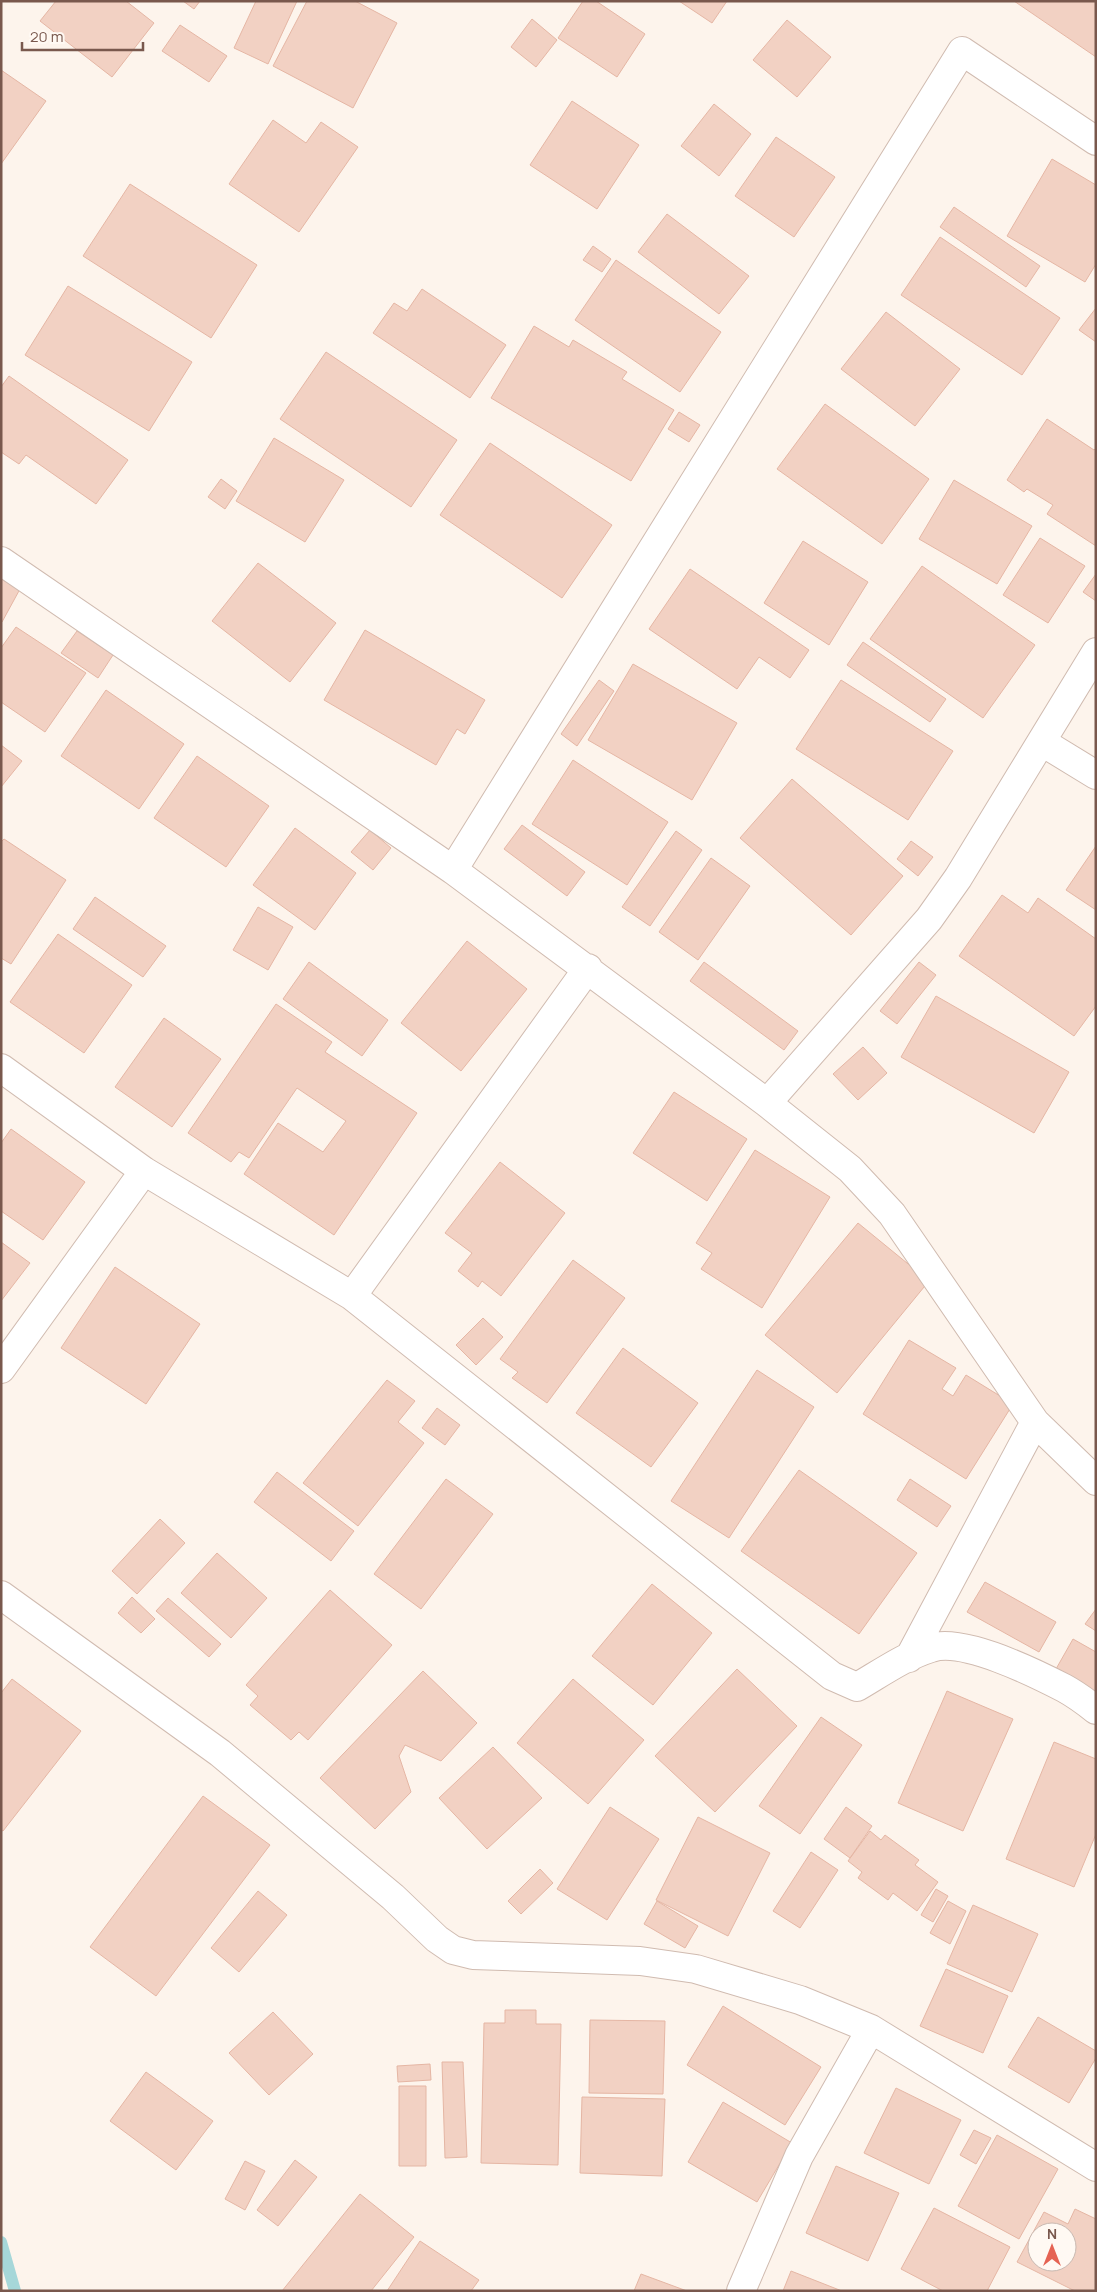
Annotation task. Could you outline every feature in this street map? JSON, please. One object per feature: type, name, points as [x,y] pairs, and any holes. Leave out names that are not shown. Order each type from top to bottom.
[{"type":"street","points":[[453,870],[962,51],[1096,141]]},
{"type":"street","points":[[1,561],[453,870],[588,968],[767,1103],[850,1169],[892,1214],[1035,1422],[1096,1481]]},
{"type":"street","points":[[767,1103],[930,919],[958,878],[1096,652]]},
{"type":"street","points":[[1042,742],[1096,775]]},
{"type":"street","points":[[352,1296],[588,968]]},
{"type":"street","points":[[1,1068],[144,1171],[352,1296],[832,1676],[857,1687],[933,1647],[951,1646],[982,1652],[1066,1689],[1096,1710]]},
{"type":"street","points":[[1,1369],[144,1171]]},
{"type":"street","points":[[909,1658],[1035,1422]]},
{"type":"street","points":[[1,1596],[220,1753],[393,1897],[437,1939],[453,1950],[473,1955],[640,1961],[696,1969],[800,2000],[871,2029],[1096,2167]]},
{"type":"street","points":[[741,2291],[799,2156],[871,2029]]},
{"type":"building","points":[[56,1],[126,1],[154,23],[112,77],[40,21]]},
{"type":"building","points":[[183,1],[200,1],[194,9]]},
{"type":"building","points":[[256,1],[297,1],[268,64],[234,48]]},
{"type":"building","points":[[307,1],[355,1],[397,23],[353,108],[273,66]]},
{"type":"building","points":[[583,1],[596,1],[645,34],[617,77],[558,38]]},
{"type":"building","points":[[679,1],[727,1],[712,23]]},
{"type":"building","points":[[1014,1],[1096,1],[1096,57]]},
{"type":"building","points":[[532,19],[557,40],[536,67],[511,47]]},
{"type":"building","points":[[787,20],[831,57],[797,97],[753,60]]},
{"type":"building","points":[[180,25],[227,56],[209,82],[162,51]]},
{"type":"building","points":[[1,70],[46,101],[1,164]]},
{"type":"building","points":[[572,101],[639,145],[597,209],[530,165]]},
{"type":"building","points":[[714,104],[751,134],[719,176],[681,146]]},
{"type":"building","points":[[273,120],[306,143],[321,122],[358,147],[299,232],[229,184]]},
{"type":"building","points":[[776,137],[835,177],[794,237],[735,196]]},
{"type":"building","points":[[1052,159],[1096,185],[1096,264],[1085,282],[1007,236]]},
{"type":"building","points":[[130,184],[257,265],[211,338],[83,256]]},
{"type":"building","points":[[954,207],[1040,266],[1026,287],[940,227]]},
{"type":"building","points":[[667,214],[749,276],[719,314],[638,252]]},
{"type":"building","points":[[940,237],[1060,318],[1022,375],[901,295]]},
{"type":"building","points":[[593,246],[611,259],[602,272],[583,260]]},
{"type":"building","points":[[616,260],[721,332],[680,392],[575,320]]},
{"type":"building","points":[[68,286],[192,362],[149,431],[25,355]]},
{"type":"building","points":[[422,289],[506,345],[470,398],[373,333],[394,303],[407,311]]},
{"type":"building","points":[[1096,308],[1096,342],[1079,330]]},
{"type":"building","points":[[886,312],[960,369],[915,426],[841,369]]},
{"type":"building","points":[[534,326],[569,347],[573,340],[627,372],[622,379],[674,410],[631,481],[491,398]]},
{"type":"building","points":[[326,352],[457,440],[411,507],[280,419]]},
{"type":"building","points":[[9,376],[128,460],[96,504],[26,455],[19,464],[1,452],[1,387]]},
{"type":"building","points":[[825,404],[929,479],[882,544],[777,469]]},
{"type":"building","points":[[679,412],[700,425],[689,442],[668,429]]},
{"type":"building","points":[[1047,419],[1094,450],[1096,448],[1096,546],[1047,514],[1053,505],[1027,489],[1024,492],[1007,480]]},
{"type":"building","points":[[274,438],[344,480],[305,542],[236,501]]},
{"type":"building","points":[[490,443],[612,525],[562,598],[440,515]]},
{"type":"building","points":[[221,479],[237,491],[225,509],[208,497]]},
{"type":"building","points":[[954,480],[1032,526],[997,584],[919,539]]},
{"type":"building","points":[[1040,538],[1085,566],[1048,623],[1003,595]]},
{"type":"building","points":[[803,541],[868,582],[829,645],[764,603]]},
{"type":"building","points":[[258,563],[336,623],[290,682],[212,621]]},
{"type":"building","points":[[922,566],[1035,645],[983,718],[870,639]]},
{"type":"building","points":[[690,569],[809,650],[790,678],[759,657],[737,689],[649,629]]},
{"type":"building","points":[[1096,574],[1096,601],[1083,592]]},
{"type":"building","points":[[1,579],[20,589],[2,622],[1,622]]},
{"type":"building","points":[[16,627],[86,673],[45,732],[1,702],[1,648]]},
{"type":"building","points":[[365,630],[485,700],[465,734],[457,729],[436,765],[324,700]]},
{"type":"building","points":[[77,631],[113,655],[98,678],[61,653]]},
{"type":"building","points":[[863,642],[946,699],[930,722],[847,665]]},
{"type":"building","points":[[633,664],[737,723],[692,800],[588,740]]},
{"type":"building","points":[[599,680],[614,691],[577,746],[561,734]]},
{"type":"building","points":[[841,680],[953,751],[908,820],[796,749]]},
{"type":"building","points":[[106,690],[184,744],[139,809],[61,756]]},
{"type":"building","points":[[1,745],[22,761],[1,787]]},
{"type":"building","points":[[197,756],[269,806],[226,867],[154,818]]},
{"type":"building","points":[[573,760],[668,822],[627,885],[532,824]]},
{"type":"building","points":[[792,779],[903,876],[851,935],[740,838]]},
{"type":"building","points":[[522,825],[585,872],[567,896],[504,849]]},
{"type":"building","points":[[295,828],[356,873],[315,930],[253,885]]},
{"type":"building","points":[[370,830],[391,848],[373,870],[351,852]]},
{"type":"building","points":[[676,831],[702,850],[650,926],[622,907]]},
{"type":"building","points":[[4,839],[66,880],[11,964],[1,958],[1,842]]},
{"type":"building","points":[[911,841],[933,857],[918,876],[897,859]]},
{"type":"building","points":[[1096,846],[1096,910],[1066,890]]},
{"type":"building","points":[[711,858],[750,886],[698,960],[659,932]]},
{"type":"building","points":[[1002,895],[1028,913],[1038,898],[1096,939],[1096,1006],[1074,1036],[959,956]]},
{"type":"building","points":[[95,897],[166,946],[143,977],[73,929]]},
{"type":"building","points":[[258,907],[293,927],[268,970],[233,950]]},
{"type":"building","points":[[58,934],[132,985],[84,1053],[10,1002]]},
{"type":"building","points":[[467,941],[527,989],[461,1071],[401,1023]]},
{"type":"building","points":[[309,962],[388,1020],[362,1056],[283,999]]},
{"type":"building","points":[[704,962],[798,1031],[784,1050],[690,981]]},
{"type":"building","points":[[919,962],[936,975],[897,1024],[880,1011]]},
{"type":"building","points":[[936,996],[1069,1072],[1034,1133],[901,1057]]},
{"type":"building","points":[[276,1004],[332,1042],[325,1052],[417,1113],[334,1235],[244,1174],[278,1123],[323,1152],[346,1121],[297,1088],[249,1158],[239,1152],[231,1162],[188,1133]]},
{"type":"building","points":[[164,1018],[221,1059],[172,1127],[115,1087]]},
{"type":"building","points":[[863,1047],[887,1073],[858,1100],[833,1074]]},
{"type":"building","points":[[674,1092],[747,1139],[707,1201],[633,1153]]},
{"type":"building","points":[[11,1129],[85,1182],[43,1240],[1,1211],[1,1143]]},
{"type":"building","points":[[755,1150],[830,1197],[762,1308],[701,1269],[712,1253],[696,1243]]},
{"type":"building","points":[[500,1162],[565,1213],[501,1296],[482,1281],[478,1287],[458,1271],[472,1253],[445,1233]]},
{"type":"building","points":[[858,1223],[929,1281],[837,1393],[765,1335]]},
{"type":"building","points":[[1,1242],[30,1263],[1,1301]]},
{"type":"building","points":[[573,1260],[625,1298],[547,1403],[512,1378],[518,1372],[500,1359]]},
{"type":"building","points":[[115,1267],[200,1324],[146,1404],[61,1348]]},
{"type":"building","points":[[483,1318],[503,1337],[476,1365],[456,1345]]},
{"type":"building","points":[[909,1340],[956,1368],[942,1389],[953,1396],[966,1375],[1013,1404],[966,1479],[863,1414]]},
{"type":"building","points":[[623,1348],[698,1403],[651,1467],[576,1413]]},
{"type":"building","points":[[757,1370],[814,1407],[729,1538],[671,1501]]},
{"type":"building","points":[[387,1380],[415,1401],[398,1422],[424,1443],[358,1526],[303,1483]]},
{"type":"building","points":[[437,1408],[460,1425],[445,1445],[422,1428]]},
{"type":"building","points":[[799,1470],[917,1553],[859,1634],[741,1551]]},
{"type":"building","points":[[277,1472],[354,1531],[331,1561],[254,1502]]},
{"type":"building","points":[[446,1479],[493,1514],[421,1609],[374,1574]]},
{"type":"building","points":[[910,1479],[951,1506],[937,1527],[897,1500]]},
{"type":"building","points":[[160,1519],[185,1543],[137,1594],[112,1571]]},
{"type":"building","points":[[217,1553],[267,1598],[231,1638],[181,1593]]},
{"type":"building","points":[[985,1582],[1056,1622],[1039,1652],[967,1612]]},
{"type":"building","points":[[652,1584],[712,1633],[653,1705],[592,1656]]},
{"type":"building","points":[[330,1590],[392,1645],[308,1740],[299,1732],[291,1740],[250,1705],[258,1696],[246,1685]]},
{"type":"building","points":[[132,1597],[155,1619],[141,1633],[118,1613]]},
{"type":"building","points":[[168,1598],[221,1644],[209,1657],[156,1611]]},
{"type":"building","points":[[1096,1609],[1096,1631],[1085,1624]]},
{"type":"building","points":[[1073,1639],[1096,1652],[1096,1700],[1052,1676]]},
{"type":"building","points":[[737,1669],[797,1726],[715,1812],[655,1756]]},
{"type":"building","points":[[423,1671],[477,1723],[441,1761],[405,1745],[399,1756],[411,1792],[375,1829],[320,1778]]},
{"type":"building","points":[[12,1679],[81,1731],[3,1831],[1,1830],[1,1693]]},
{"type":"building","points":[[573,1679],[644,1740],[588,1804],[517,1743]]},
{"type":"building","points":[[947,1691],[1013,1719],[963,1831],[898,1803]]},
{"type":"building","points":[[821,1717],[862,1745],[800,1834],[759,1806]]},
{"type":"building","points":[[1054,1742],[1096,1759],[1096,1834],[1074,1887],[1006,1859]]},
{"type":"building","points":[[493,1747],[542,1798],[487,1849],[439,1798]]},
{"type":"building","points":[[203,1796],[270,1845],[156,1996],[90,1947]]},
{"type":"building","points":[[610,1807],[659,1839],[607,1920],[557,1889]]},
{"type":"building","points":[[846,1807],[872,1826],[850,1858],[824,1839]]},
{"type":"building","points":[[698,1817],[770,1853],[728,1936],[656,1900]]},
{"type":"building","points":[[870,1831],[881,1840],[885,1835],[919,1860],[915,1865],[938,1882],[917,1911],[893,1893],[888,1900],[858,1878],[862,1872],[848,1861]]},
{"type":"building","points":[[811,1852],[838,1870],[800,1928],[773,1911]]},
{"type":"building","points":[[540,1869],[553,1883],[521,1914],[508,1901]]},
{"type":"building","points":[[936,1889],[948,1896],[933,1922],[921,1915]]},
{"type":"building","points":[[258,1891],[287,1915],[239,1972],[211,1948]]},
{"type":"building","points":[[657,1901],[698,1926],[685,1948],[644,1924]]},
{"type":"building","points":[[948,1901],[966,1911],[950,1944],[930,1933]]},
{"type":"building","points":[[973,1905],[1038,1934],[1012,1992],[947,1964]]},
{"type":"building","points":[[946,1969],[1008,1996],[983,2053],[920,2026]]},
{"type":"building","points":[[723,2006],[821,2067],[785,2125],[687,2065]]},
{"type":"building","points":[[505,2010],[536,2010],[536,2024],[561,2024],[558,2165],[481,2163],[484,2023],[505,2023]]},
{"type":"building","points":[[273,2012],[313,2054],[269,2095],[229,2053]]},
{"type":"building","points":[[1038,2017],[1096,2051],[1096,2058],[1069,2103],[1008,2067]]},
{"type":"building","points":[[590,2020],[665,2021],[663,2094],[589,2093]]},
{"type":"building","points":[[442,2062],[463,2062],[467,2157],[445,2158]]},
{"type":"building","points":[[430,2064],[431,2080],[398,2082],[397,2066]]},
{"type":"building","points":[[146,2072],[213,2121],[176,2170],[110,2121]]},
{"type":"building","points":[[399,2086],[426,2086],[426,2166],[399,2166]]},
{"type":"building","points":[[896,2088],[961,2120],[929,2184],[864,2153]]},
{"type":"building","points":[[582,2097],[665,2099],[662,2176],[580,2173]]},
{"type":"building","points":[[723,2102],[792,2143],[757,2202],[688,2162]]},
{"type":"building","points":[[974,2130],[991,2138],[976,2164],[960,2155]]},
{"type":"building","points":[[997,2135],[1058,2169],[1019,2239],[958,2206]]},
{"type":"building","points":[[295,2160],[317,2177],[278,2226],[257,2210]]},
{"type":"building","points":[[245,2161],[265,2171],[245,2210],[225,2199]]},
{"type":"building","points":[[836,2166],[899,2193],[868,2261],[806,2233]]},
{"type":"building","points":[[360,2194],[414,2237],[371,2291],[282,2291]]},
{"type":"building","points":[[934,2208],[1010,2247],[987,2291],[943,2291],[901,2269]]},
{"type":"building","points":[[1075,2209],[1096,2219],[1096,2291],[1075,2291],[1037,2272],[1077,2272],[1077,2222],[1069,2222]]},
{"type":"building","points":[[1044,2212],[1064,2222],[1039,2222]]},
{"type":"building","points":[[420,2241],[479,2280],[471,2291],[387,2291]]},
{"type":"building","points":[[1027,2243],[1027,2267],[1017,2262]]},
{"type":"building","points":[[791,2271],[842,2291],[783,2291]]},
{"type":"building","points":[[641,2274],[687,2291],[634,2291]]},
{"type":"waterway","points":[[1,2242],[15,2291]]}]
